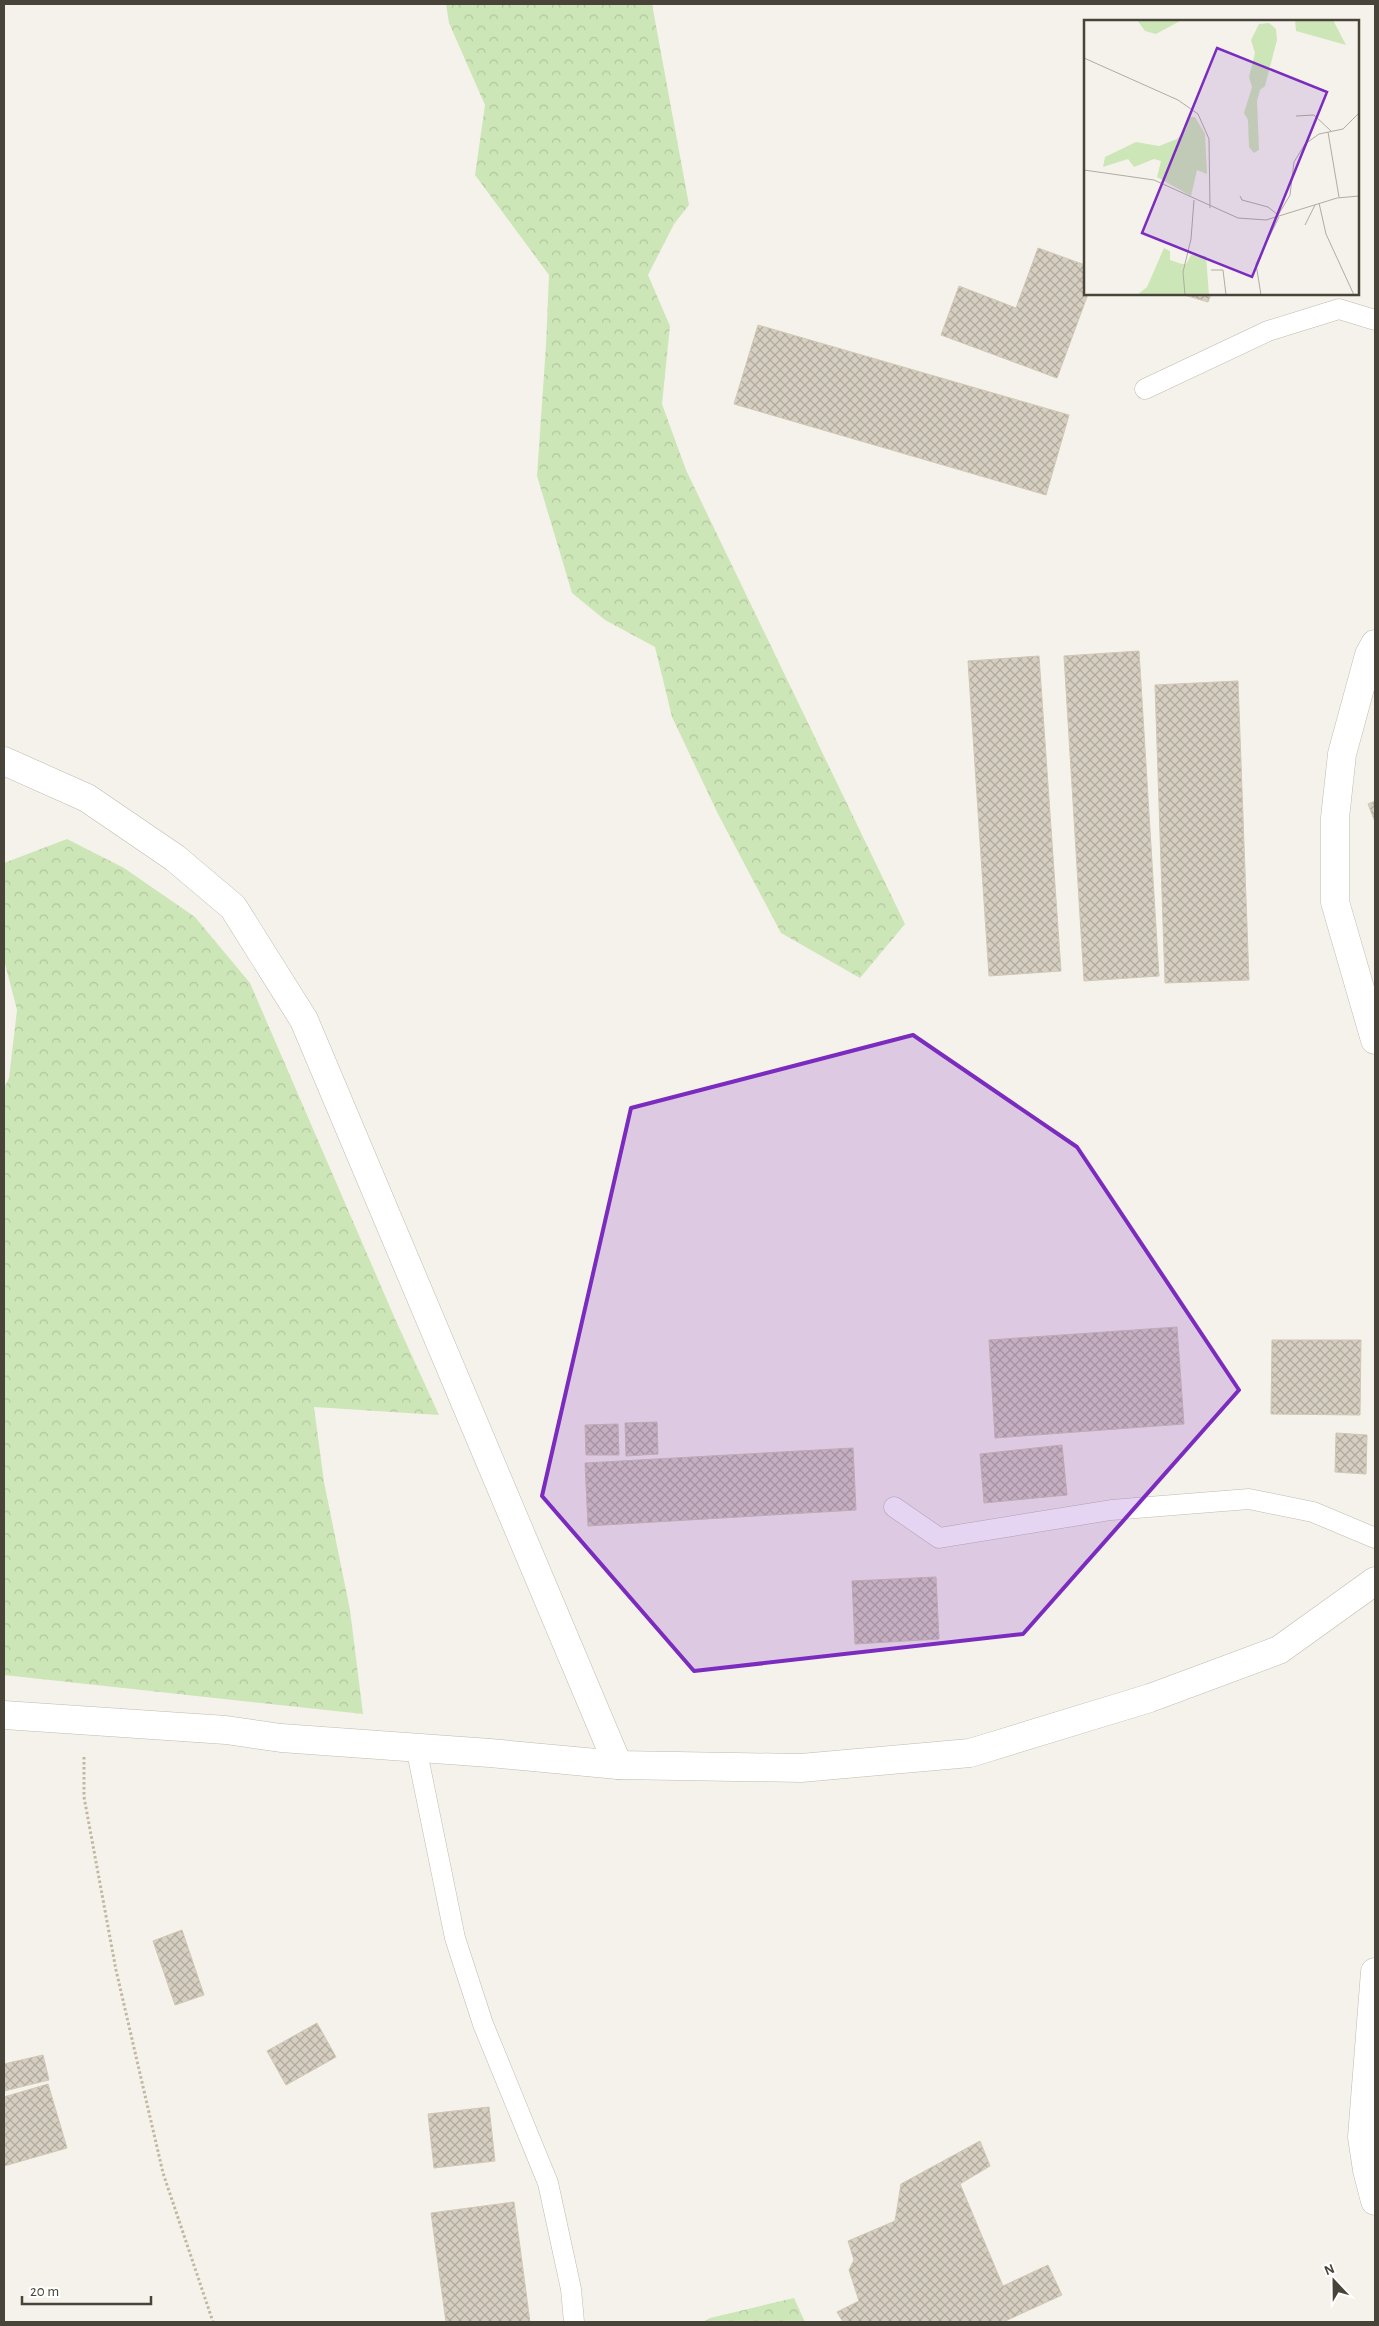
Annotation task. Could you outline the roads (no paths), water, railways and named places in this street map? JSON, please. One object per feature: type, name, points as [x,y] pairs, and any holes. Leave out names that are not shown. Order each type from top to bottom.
[{"type":"street","points":[[1375,644],[1369,655],[1342,754],[1335,818],[1335,902],[1375,1040]]},
{"type":"street","points":[[4,761],[87,798],[175,858],[233,907],[304,1020],[618,1765]]},
{"type":"street","points":[[4,1715],[226,1730],[281,1738],[618,1765],[802,1768],[970,1752],[1150,1698],[1279,1650],[1375,1581]]},
{"type":"street","points":[[1375,1972],[1362,2137],[1367,2170],[1375,2201]]},
{"type":"lane","points":[[1145,389],[1268,331],[1339,309],[1375,320]]},
{"type":"lane","points":[[894,1507],[939,1538],[1111,1510],[1249,1499],[1313,1512],[1375,1538]]},
{"type":"lane","points":[[416,1748],[455,1938],[483,2024],[548,2182],[571,2289],[574,2322]]}]
